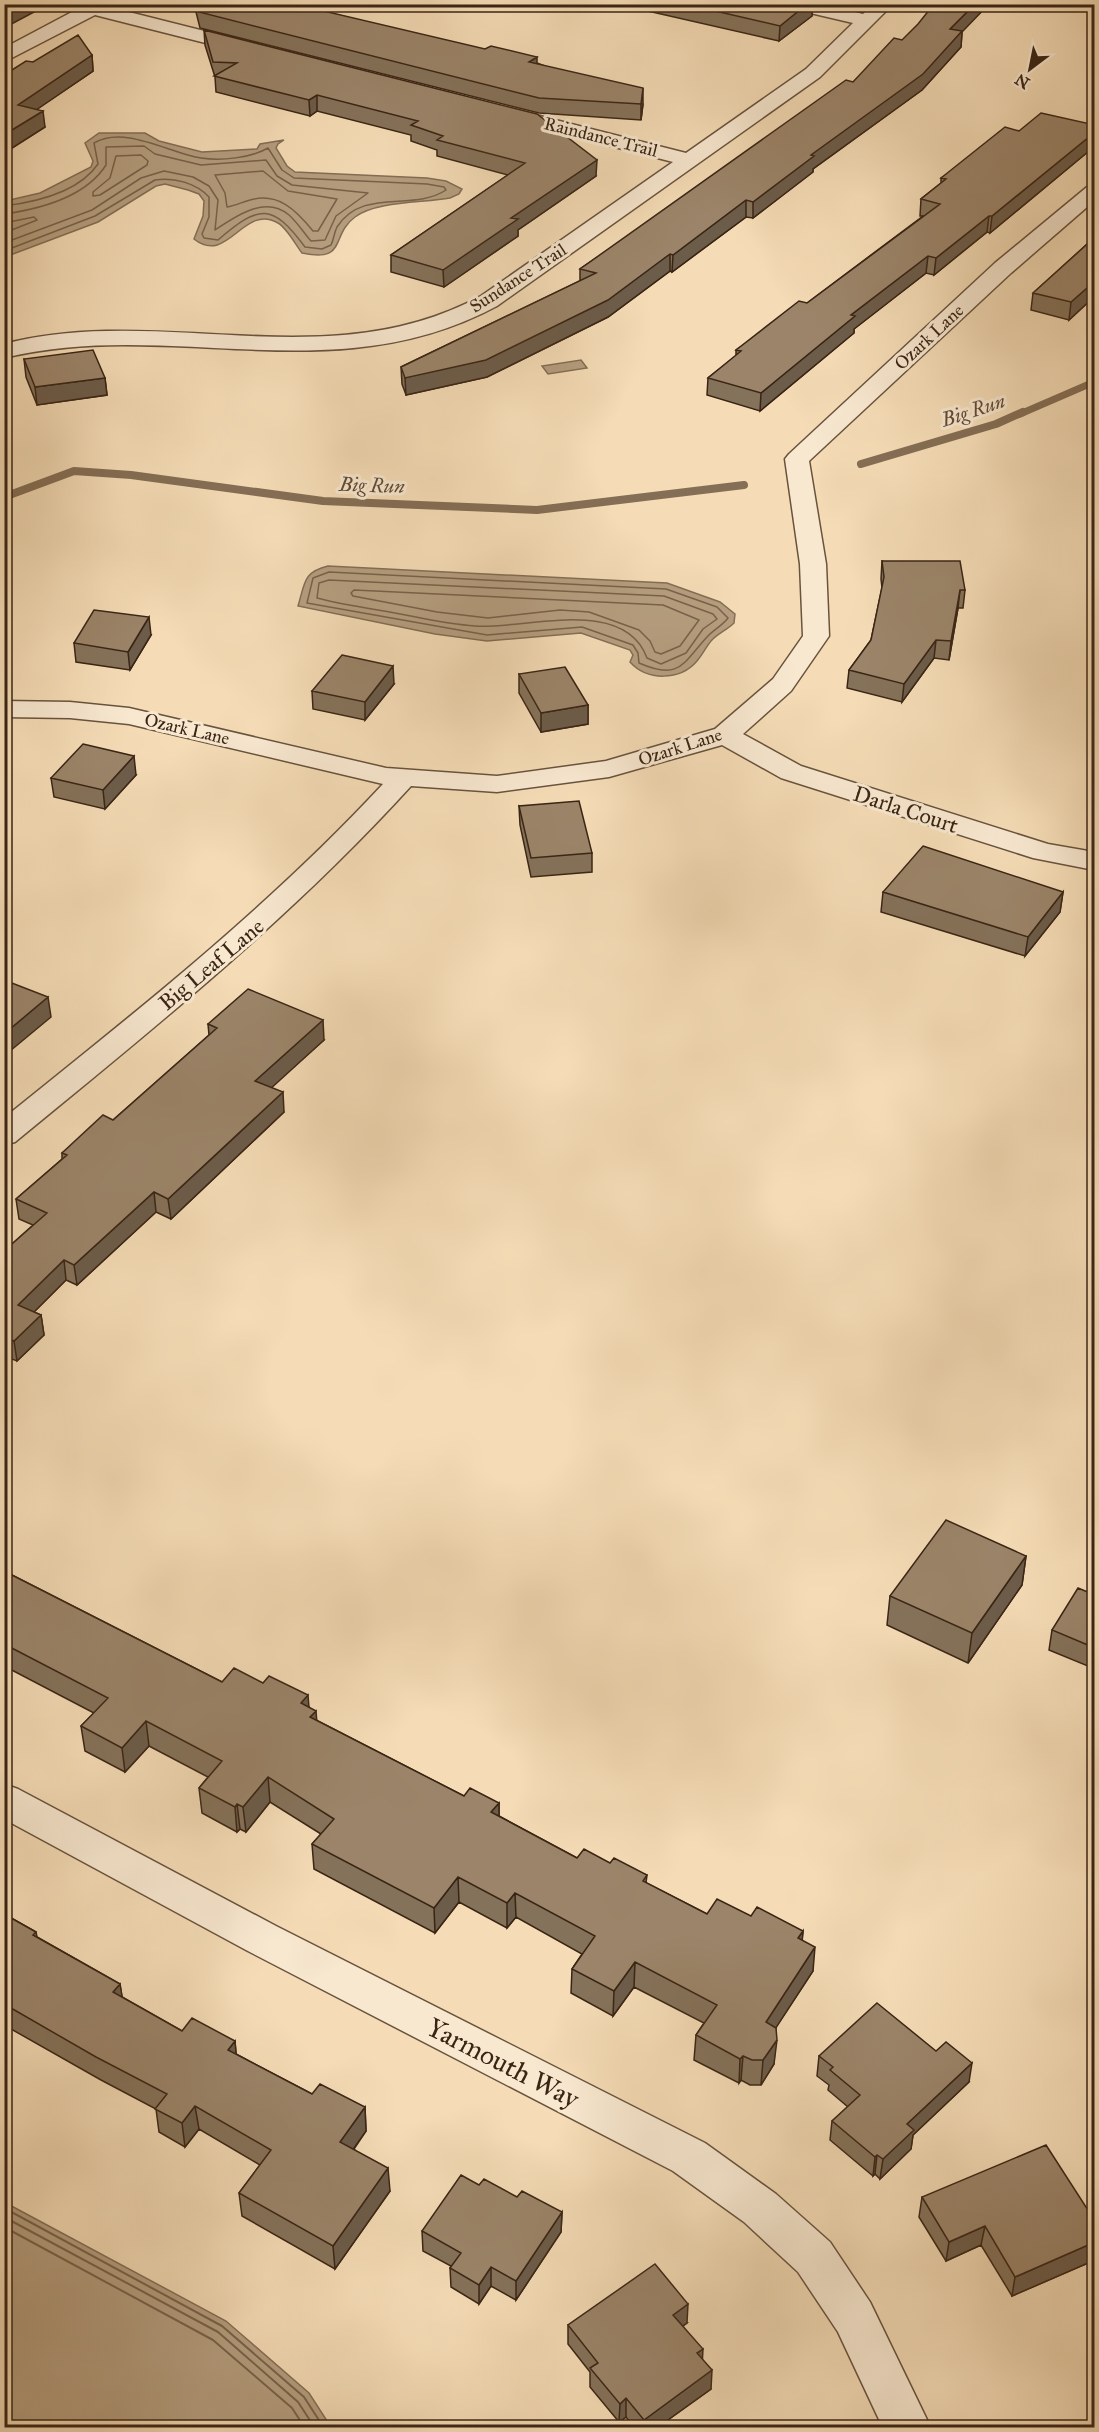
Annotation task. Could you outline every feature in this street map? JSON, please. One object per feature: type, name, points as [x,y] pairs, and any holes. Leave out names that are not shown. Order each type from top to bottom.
[{"type":"street","points":[[796,4],[868,21]]},
{"type":"street","name":"Sundance Trail","points":[[4,351],[44,342],[92,338],[310,346],[400,335],[449,321],[489,301],[813,73],[884,4]]},
{"type":"street","points":[[4,56],[98,7],[267,53]]},
{"type":"street","name":"Raindance Trail","points":[[484,108],[690,160]]},
{"type":"street","name":"Ozark Lane","points":[[4,709],[70,710],[129,716],[386,776],[497,784],[609,769],[725,735],[782,685],[816,636],[813,564],[797,459],[1003,268],[1095,191]]},
{"type":"street","name":"Darla Court","points":[[725,735],[791,772],[1043,852],[1095,861]]},
{"type":"street","name":"Big Leaf Lane","points":[[4,1136],[273,912],[354,834],[404,777]]},
{"type":"street","name":"Yarmouth Way","points":[[4,1800],[261,1938],[689,2157],[760,2208],[814,2257],[854,2317],[908,2427]]},
{"type":"water","points":[[99,133],[145,133],[159,141],[202,152],[257,149],[260,144],[284,140],[276,148],[287,166],[295,172],[427,178],[446,181],[462,189],[459,194],[450,198],[387,205],[364,212],[347,224],[332,251],[316,255],[302,253],[281,225],[266,219],[245,226],[217,245],[206,245],[194,239],[203,216],[204,201],[199,194],[165,184],[156,186],[98,222],[5,257],[5,201],[40,193],[91,167],[93,161],[85,143]]},
{"type":"water","points":[[581,360],[587,368],[548,374],[542,366]]},
{"type":"water","points":[[328,566],[667,583],[720,602],[735,614],[734,623],[709,643],[690,668],[673,675],[654,675],[645,673],[630,662],[633,655],[630,650],[581,633],[487,641],[435,634],[298,606],[309,575]]},
{"type":"water","points":[[4,2202],[226,2321],[309,2393],[331,2427],[5,2427]]},
{"type":"building","points":[[4,4],[19,4],[4,12]]},
{"type":"building","points":[[197,4],[298,4],[485,49],[491,46],[537,57],[529,62],[643,88],[641,104],[539,98],[199,12]]},
{"type":"building","points":[[685,4],[807,4],[780,26]]},
{"type":"building","points":[[934,4],[975,4],[950,29],[962,31],[923,74],[811,155],[814,156],[753,202],[746,200],[608,300],[486,360],[405,378],[401,367],[596,273],[580,269],[846,80],[853,82],[894,38],[902,40]]},
{"type":"building","points":[[204,30],[537,114],[597,160],[511,218],[518,219],[443,270],[391,255],[525,163],[437,140],[443,136],[411,125],[418,121],[317,95],[309,100],[214,76],[237,63],[213,62]]},
{"type":"building","points":[[78,35],[92,55],[18,105],[43,111],[4,133],[4,75],[26,61],[33,62]]},
{"type":"building","points":[[1041,113],[1095,125],[1095,132],[992,216],[989,216],[936,258],[928,256],[851,315],[855,316],[761,393],[708,378],[741,351],[736,350],[799,301],[807,303],[940,204],[921,199],[946,179],[941,178],[1005,127],[1019,131]]},
{"type":"building","points":[[1095,237],[1095,281],[1071,302],[1033,293]]},
{"type":"building","points":[[93,350],[105,378],[35,387],[24,359]]},
{"type":"building","points":[[882,561],[960,561],[965,590],[960,590],[951,641],[936,640],[904,684],[849,670],[871,640],[884,577]]},
{"type":"building","points":[[94,610],[149,617],[128,652],[74,643]]},
{"type":"building","points":[[342,655],[393,666],[365,702],[312,691]]},
{"type":"building","points":[[565,667],[588,705],[541,713],[519,674]]},
{"type":"building","points":[[83,744],[134,756],[103,790],[51,778]]},
{"type":"building","points":[[579,801],[592,853],[531,858],[519,806]]},
{"type":"building","points":[[923,846],[1063,892],[1028,937],[883,892]]},
{"type":"building","points":[[4,980],[48,997],[4,1034]]},
{"type":"building","points":[[248,989],[323,1020],[255,1081],[283,1092],[168,1199],[154,1192],[74,1265],[64,1260],[18,1305],[41,1315],[14,1341],[4,1337],[4,1251],[47,1213],[16,1199],[67,1155],[62,1153],[103,1115],[113,1120],[217,1028],[208,1024]]},
{"type":"building","points":[[946,1520],[1026,1556],[972,1633],[890,1596]]},
{"type":"building","points":[[4,1571],[222,1682],[234,1668],[263,1683],[269,1676],[308,1695],[301,1703],[316,1711],[310,1717],[464,1796],[470,1788],[499,1803],[491,1812],[577,1858],[584,1849],[610,1863],[614,1858],[647,1875],[643,1881],[707,1914],[717,1899],[751,1916],[757,1907],[803,1931],[798,1938],[815,1947],[766,2022],[776,2028],[777,2040],[763,2060],[752,2060],[743,2056],[740,2059],[696,2035],[717,2005],[635,1962],[614,1991],[572,1969],[595,1936],[515,1893],[507,1903],[458,1877],[434,1908],[312,1844],[334,1819],[268,1777],[243,1807],[237,1804],[235,1807],[199,1788],[222,1761],[146,1721],[122,1748],[81,1726],[108,1698],[4,1644]]},
{"type":"building","points":[[1078,1588],[1095,1595],[1095,1648],[1052,1630]]},
{"type":"building","points":[[4,1914],[36,1932],[33,1935],[120,1984],[113,1992],[182,2031],[192,2018],[235,2041],[228,2050],[312,2094],[320,2084],[365,2107],[340,2142],[388,2168],[333,2246],[239,2193],[271,2150],[195,2106],[182,2123],[155,2109],[167,2094],[96,2057],[4,2004]]},
{"type":"building","points":[[877,2003],[936,2051],[946,2042],[972,2063],[907,2124],[914,2130],[883,2159],[877,2155],[875,2157],[832,2121],[860,2095],[830,2070],[833,2067],[819,2056]]},
{"type":"building","points":[[1046,2145],[1095,2221],[1095,2242],[1015,2277],[985,2226],[949,2242],[922,2197]]},
{"type":"building","points":[[461,2175],[479,2185],[484,2179],[517,2197],[522,2191],[562,2212],[516,2281],[491,2267],[479,2285],[450,2268],[461,2253],[422,2231]]},
{"type":"building","points":[[655,2264],[688,2304],[673,2315],[703,2349],[697,2353],[712,2370],[644,2420],[626,2398],[620,2404],[590,2368],[598,2363],[568,2325]]},
{"type":"building","points":[[759,2422],[762,2427],[745,2427]]},
{"type":"waterway","name":"Big Run","points":[[1020,414],[1094,382]]},
{"type":"waterway","name":"Big Run","points":[[861,464],[996,424],[1023,412]]},
{"type":"waterway","name":"Big Run","points":[[4,497],[74,471],[131,475],[323,501],[537,510],[744,485]]}]
